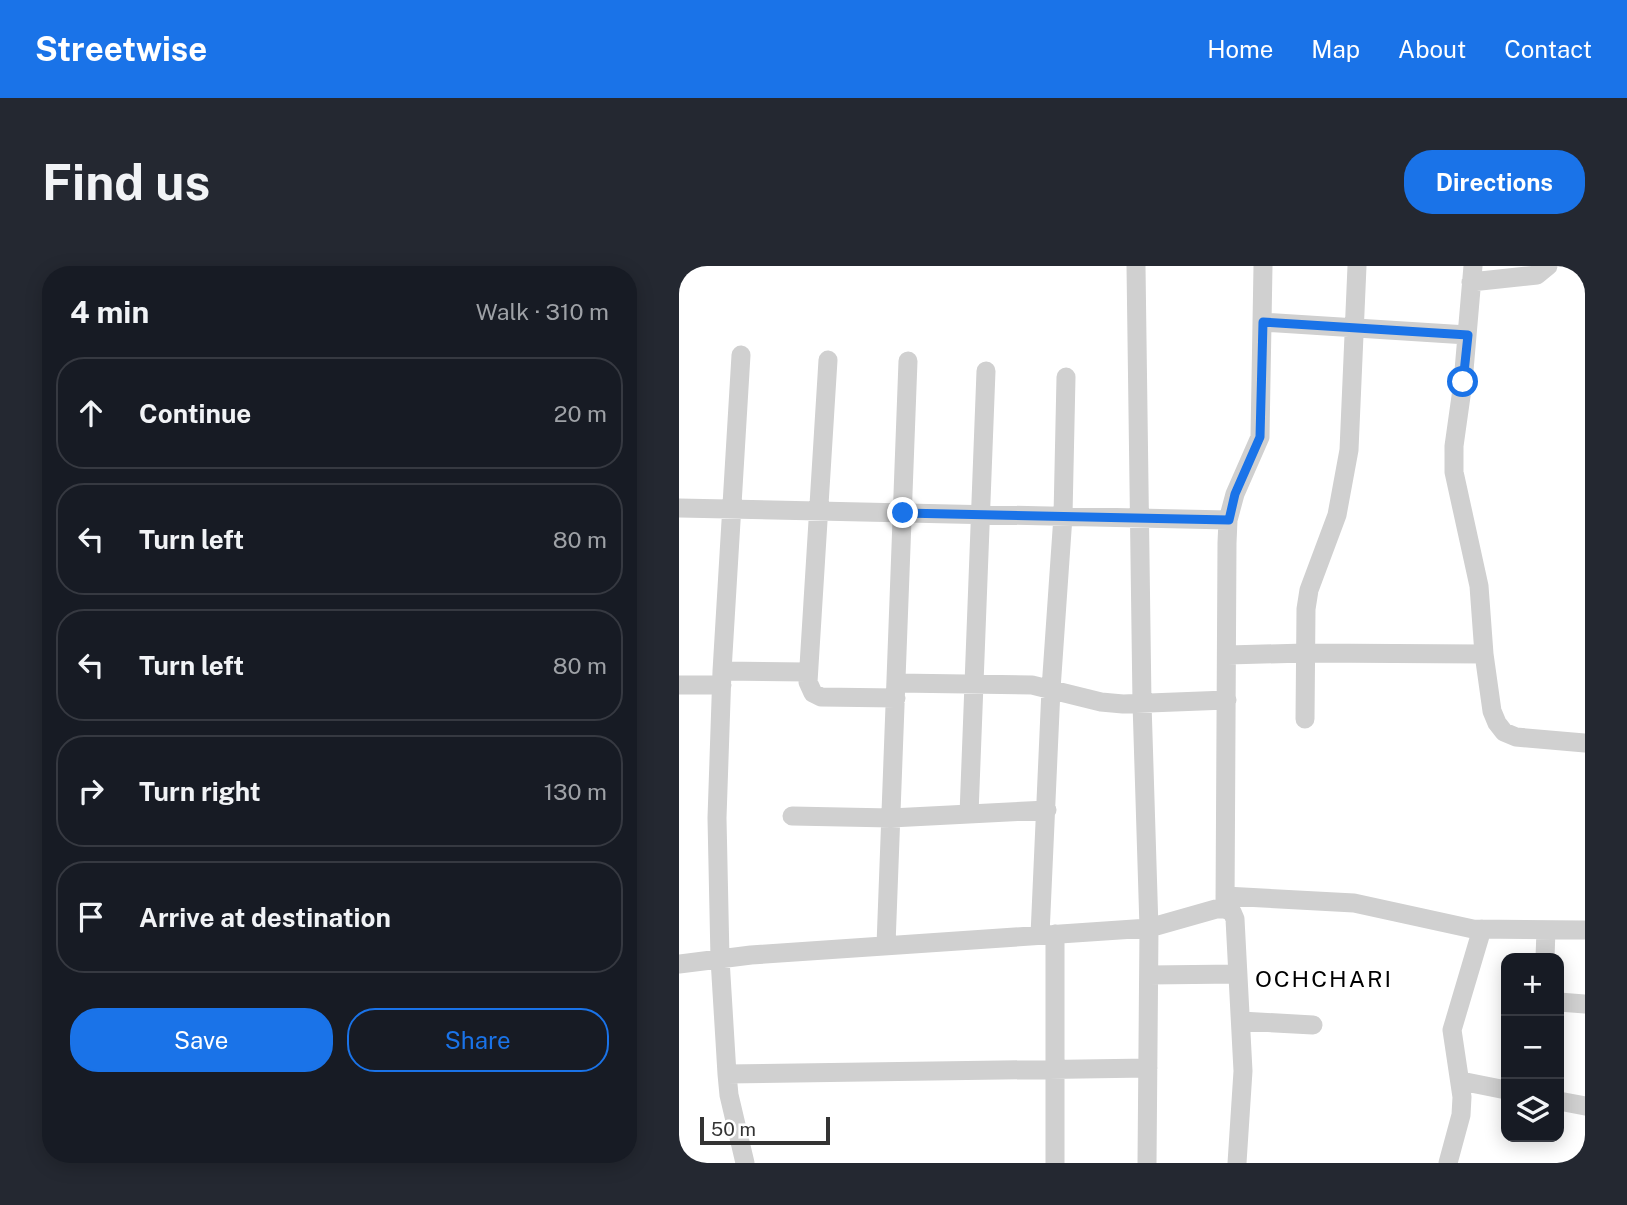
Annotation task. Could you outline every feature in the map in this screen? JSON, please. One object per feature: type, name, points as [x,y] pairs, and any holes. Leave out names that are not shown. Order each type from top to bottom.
[{"type":"street","points":[[1136,266],[1142,703],[1149,928],[1147,1163]]},
{"type":"street","points":[[1237,1163],[1243,1071],[1241,1021],[1235,919],[1225,903],[1229,520],[1235,494],[1260,437],[1263,266]]},
{"type":"street","points":[[1305,719],[1306,609],[1309,590],[1337,515],[1349,450],[1357,266]]},
{"type":"street","points":[[1548,266],[1537,275],[1472,274],[1468,335],[1454,446],[1454,472],[1479,586],[1484,654],[1492,711],[1497,723],[1504,732],[1516,737],[1585,743]]},
{"type":"street","points":[[1263,322],[1468,335]]},
{"type":"street","points":[[741,355],[722,678],[717,818],[719,959],[727,1074],[729,1095],[745,1163]]},
{"type":"street","points":[[828,360],[807,672],[813,692],[821,696],[974,684],[1033,685],[1101,702],[1227,700]]},
{"type":"street","points":[[886,945],[908,361]]},
{"type":"street","points":[[969,814],[986,371]]},
{"type":"street","points":[[1055,1163],[1055,1069],[1047,935],[1047,810],[1051,689],[1063,516],[1066,377]]},
{"type":"street","points":[[679,508],[1229,520]]},
{"type":"street","points":[[1228,655],[1484,654]]},
{"type":"street","points":[[679,685],[722,678],[807,672]]},
{"type":"street","points":[[792,816],[891,818],[1047,810]]},
{"type":"street","points":[[679,964],[886,945],[1149,928],[1216,909],[1225,903],[1354,903],[1482,929],[1585,930]]},
{"type":"street","points":[[1448,1163],[1461,1115],[1461,1081],[1453,1030],[1482,929]]},
{"type":"street","points":[[1545,953],[1546,930]]},
{"type":"street","points":[[1149,975],[1238,974]]},
{"type":"street","points":[[1564,1002],[1585,1004]]},
{"type":"street","points":[[1241,1021],[1313,1025]]},
{"type":"street","points":[[727,1074],[1148,1068]]},
{"type":"street","points":[[1461,1081],[1501,1089]]},
{"type":"street","points":[[1564,1102],[1585,1106]]},
{"type":"district","name":"OCHCHARI","points":[[1324,979]]},
{"type":"route","points":[[903,513],[1229,520],[1235,494],[1260,437],[1263,322],[1468,335],[1463,382]]}]
